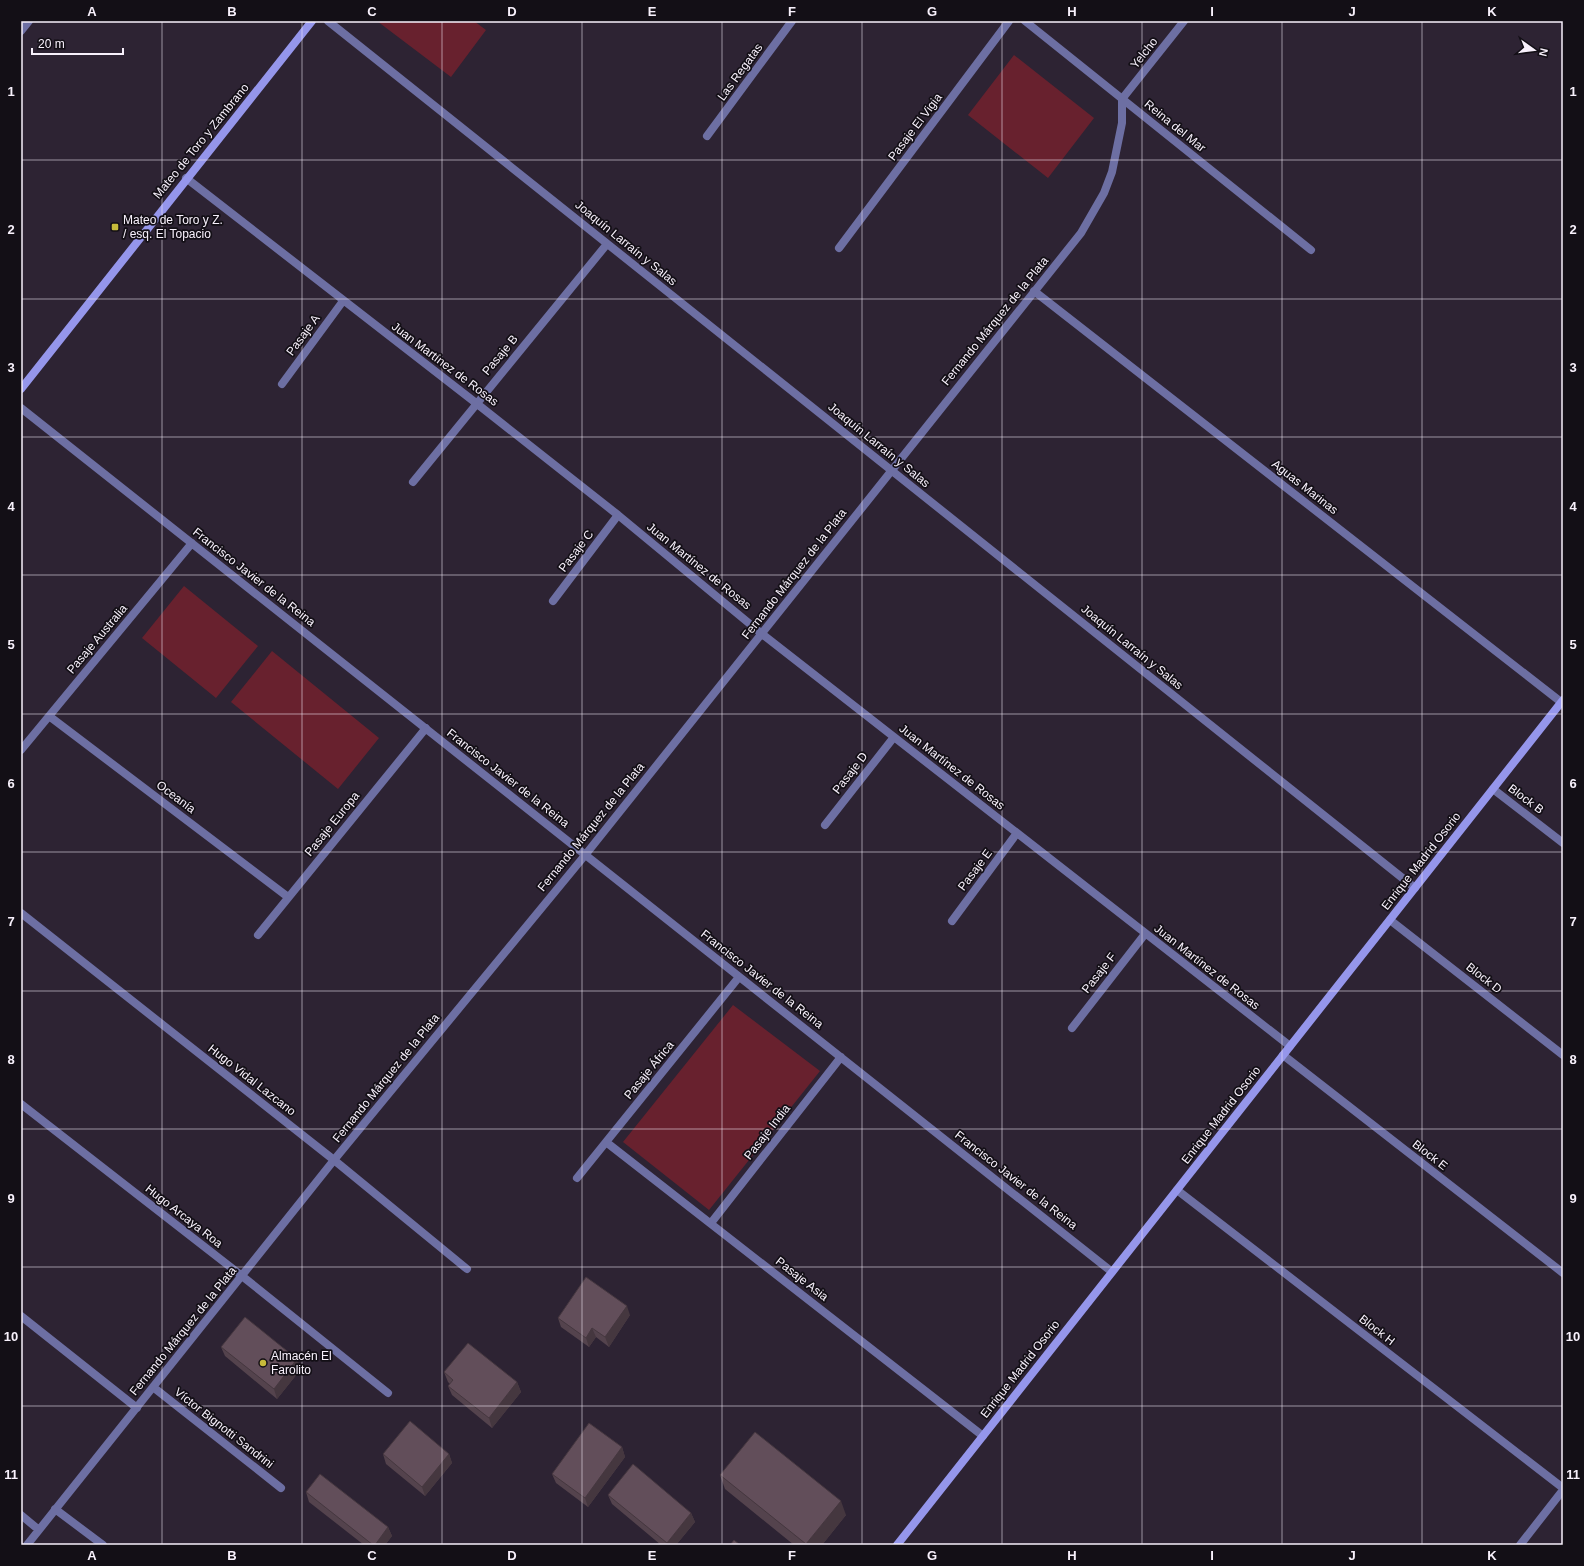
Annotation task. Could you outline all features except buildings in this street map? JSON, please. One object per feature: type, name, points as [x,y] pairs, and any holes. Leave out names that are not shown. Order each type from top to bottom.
[{"type":"street","points":[[21,31],[29,21]]},
{"type":"street","name":"Mateo de Toro y Zambrano","points":[[21,389],[186,178],[312,21]]},
{"type":"street","name":"Joaquín Larraín y Salas","points":[[328,21],[1414,888]]},
{"type":"street","name":"Las Regatas","points":[[707,136],[792,21]]},
{"type":"street","name":"Pasaje El Vigia","points":[[839,248],[1010,21]]},
{"type":"street","name":"Reina del Mar","points":[[1025,21],[1311,250]]},
{"type":"street","name":"Yelcho","points":[[1122,99],[1184,21]]},
{"type":"street","name":"Fernando Márquez de la Plata","points":[[27,1545],[334,1160],[586,854],[1080,233],[1104,193],[1112,172],[1122,123],[1122,99]]},
{"type":"street","name":"Juan Martínez de Rosas","points":[[186,178],[618,515],[762,634],[1290,1046]]},
{"type":"street","name":"Pasaje B","points":[[413,482],[607,244]]},
{"type":"street","name":"Aguas Marinas","points":[[1034,291],[1562,701]]},
{"type":"street","name":"Pasaje A","points":[[282,384],[343,301]]},
{"type":"street","name":"Francisco Javier de la Reina","points":[[21,408],[1112,1272]]},
{"type":"street","name":"Pasaje C","points":[[553,601],[618,515]]},
{"type":"street","name":"Pasaje Australia","points":[[21,750],[192,543]]},
{"type":"street","name":"Enrique Madrid Osorio","points":[[897,1545],[1562,701]]},
{"type":"street","name":"Oceanía","points":[[49,716],[288,898]]},
{"type":"street","name":"Pasaje Europa","points":[[258,935],[426,728]]},
{"type":"street","name":"Pasaje D","points":[[826,825],[894,737]]},
{"type":"street","name":"Block B","points":[[1493,789],[1563,843]]},
{"type":"street","name":"Pasaje E","points":[[952,921],[1017,833]]},
{"type":"street","name":"Hugo Vidal Lazcano","points":[[21,912],[334,1160],[467,1269]]},
{"type":"street","name":"Block D","points":[[1390,920],[1563,1056]]},
{"type":"street","name":"Pasaje F","points":[[1072,1028],[1145,934]]},
{"type":"street","name":"Pasaje África","points":[[577,1178],[739,977]]},
{"type":"street","name":"Block E","points":[[1283,1055],[1563,1273]]},
{"type":"street","name":"Pasaje India","points":[[711,1223],[841,1057]]},
{"type":"street","name":"Hugo Arcaya Roa","points":[[21,1104],[242,1276],[388,1393]]},
{"type":"street","name":"Pasaje Asia","points":[[606,1142],[983,1436]]},
{"type":"street","name":"Block H","points":[[1177,1190],[1563,1489]]},
{"type":"street","points":[[21,1316],[137,1408]]},
{"type":"street","name":"Víctor Bignotti Sandrini","points":[[153,1387],[281,1488]]},
{"type":"street","points":[[1520,1545],[1563,1489]]},
{"type":"street","points":[[55,1510],[103,1545]]},
{"type":"street","points":[[21,1516],[39,1530]]},
{"type":"shaded area","points":[[377,21],[474,21],[486,30],[451,77]]},
{"type":"shaded area","points":[[1014,55],[1094,118],[1048,178],[968,115]]},
{"type":"shaded area","points":[[184,586],[258,646],[216,698],[142,638]]},
{"type":"shaded area","points":[[272,651],[379,738],[338,789],[231,702]]},
{"type":"shaded area","points":[[733,1005],[820,1071],[709,1210],[623,1142]]},
{"type":"place","name":"Mateo de Toro y Z. / esq. El Topacio","points":[[115,227]]},
{"type":"place","name":"Almacén El Farolito","points":[[263,1363]]}]
